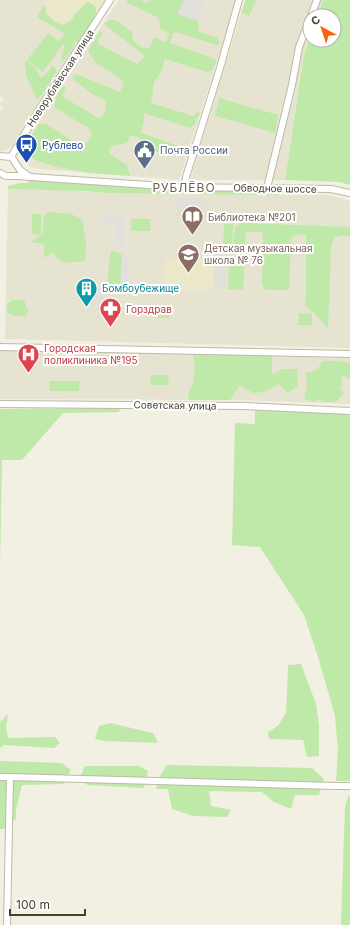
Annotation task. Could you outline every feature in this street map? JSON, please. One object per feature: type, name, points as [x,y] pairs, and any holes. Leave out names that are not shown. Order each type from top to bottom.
[{"type":"street","name":"Новорублёвская улица","points":[[9,157],[110,0]]},
{"type":"street","points":[[184,187],[239,0]]},
{"type":"street","points":[[267,188],[291,92],[299,46],[302,38]]},
{"type":"street","points":[[0,156],[9,157],[15,161],[20,170],[31,177]]},
{"type":"street","points":[[0,160],[9,157]]},
{"type":"street","points":[[9,176],[14,173],[16,163]]},
{"type":"street","name":"Обводное шоссе","points":[[0,175],[184,187],[331,189],[350,193]]},
{"type":"street","points":[[0,347],[350,354]]},
{"type":"street","name":"Советская улица","points":[[0,404],[245,406],[350,411]]},
{"type":"street","points":[[0,777],[350,786]]},
{"type":"street","points":[[6,925],[10,777]]},
{"type":"shaded area","points":[[0,0],[106,0],[31,114],[12,146],[2,151],[0,151],[0,111],[3,109],[0,103],[4,100],[0,95]]},
{"type":"shaded area","points":[[48,0],[106,0],[78,43],[37,17]]},
{"type":"shaded area","points":[[119,0],[237,0],[179,180],[31,168],[19,150]]},
{"type":"shaded area","points":[[184,0],[206,0],[199,21],[177,14]]},
{"type":"shaded area","points":[[245,0],[323,0],[320,8],[302,8],[302,48],[306,48],[304,55],[285,180],[190,180]]},
{"type":"shaded area","points":[[8,189],[67,190],[105,193],[330,195],[350,201],[350,348],[5,339]]},
{"type":"shaded area","points":[[177,197],[206,199],[206,217],[178,216]]},
{"type":"shaded area","points":[[101,214],[125,214],[125,249],[115,245],[116,226],[113,222],[100,222]]},
{"type":"shaded area","points":[[122,255],[129,256],[127,293],[104,292],[102,320],[97,319],[97,301],[80,300],[81,291],[91,291],[92,285],[120,287]]},
{"type":"shaded area","name":"Детская музыкальная школа № 76","points":[[165,260],[213,260],[213,290],[164,290]]},
{"type":"shaded area","points":[[213,266],[226,266],[226,289],[217,289],[218,282],[213,281]]},
{"type":"shaded area","points":[[0,350],[350,358],[350,404],[240,400],[0,399]]},
{"type":"green space","points":[[126,0],[141,0],[145,3],[151,0],[184,0],[178,14],[198,21],[198,31],[217,38],[221,43],[217,45],[176,32],[171,35],[173,36],[170,43],[215,59],[216,63],[212,70],[207,72],[165,59],[161,72],[154,82],[151,103],[193,116],[197,112],[200,113],[194,125],[190,128],[144,113],[141,133],[187,149],[190,155],[138,150],[140,137],[130,136],[127,143],[111,146],[109,153],[127,165],[130,176],[89,173],[57,167],[38,161],[30,156],[25,145],[39,124],[46,124],[80,146],[85,144],[92,136],[90,129],[54,107],[57,95],[62,86],[66,87],[62,96],[98,118],[105,113],[105,100],[92,94],[72,78],[76,74],[120,92],[124,82],[95,62],[88,51],[100,31],[103,33],[98,40],[98,44],[137,64],[145,56],[104,24],[109,20],[116,20],[132,32],[133,41],[141,47],[148,49],[152,44],[153,39],[157,38],[163,42],[166,41],[169,34],[165,30],[159,29],[161,23],[157,17],[128,3]]},
{"type":"green space","points":[[246,0],[256,0],[249,16],[241,12]]},
{"type":"green space","points":[[323,0],[350,0],[350,185],[340,182],[285,180],[304,55],[306,48],[342,48],[342,8],[320,8]]},
{"type":"green space","points":[[88,2],[94,5],[96,8],[96,15],[78,43],[75,41],[73,48],[62,63],[62,55],[65,46],[59,41],[65,34],[37,17],[44,5],[46,8],[46,13],[53,20],[62,25],[71,21],[78,11]]},
{"type":"green space","points":[[48,33],[63,44],[43,72],[27,60]]},
{"type":"green space","points":[[25,60],[36,69],[41,78],[49,71],[52,65],[57,69],[48,86],[37,100],[26,75]]},
{"type":"green space","points":[[219,98],[278,115],[275,133],[215,116]]},
{"type":"green space","points":[[30,179],[258,191],[280,195],[105,193],[8,189],[8,186],[28,183]]},
{"type":"green space","points":[[48,212],[71,214],[82,219],[86,242],[85,261],[65,263],[57,258],[53,252],[44,258],[44,244],[31,242],[43,233],[44,216]]},
{"type":"green space","points":[[32,214],[41,214],[41,235],[32,234]]},
{"type":"green space","points":[[131,219],[150,219],[150,231],[131,231]]},
{"type":"green space","points":[[242,223],[350,227],[350,237],[344,235],[334,237],[331,247],[328,328],[305,306],[306,234],[291,237],[289,290],[265,290],[262,284],[263,232],[246,232],[243,290],[228,289],[229,262],[236,263],[238,251],[232,250],[235,227]]},
{"type":"green space","points":[[224,224],[233,224],[232,248],[223,248]]},
{"type":"green space","points":[[111,251],[122,255],[121,284],[112,286],[108,281]]},
{"type":"green space","points":[[12,300],[24,300],[28,311],[26,316],[14,316],[7,312],[7,304]]},
{"type":"green space","points":[[147,308],[169,309],[169,318],[147,317]]},
{"type":"green space","points":[[299,313],[312,314],[312,325],[298,325]]},
{"type":"green space","points":[[193,354],[272,356],[272,375],[282,369],[297,369],[298,386],[287,393],[279,384],[264,392],[253,393],[240,385],[230,400],[188,400],[195,371]]},
{"type":"green space","points":[[323,361],[350,363],[350,379],[341,375],[342,386],[339,389],[344,393],[336,402],[323,402],[319,399],[313,402],[304,399],[307,387],[306,373],[316,370]]},
{"type":"green space","points":[[151,375],[169,375],[168,385],[150,385]]},
{"type":"green space","points":[[50,381],[80,381],[79,391],[50,391]]},
{"type":"green space","points":[[120,408],[119,412],[63,413],[22,460],[2,460],[0,571],[0,409]]},
{"type":"green space","points":[[255,409],[350,414],[350,781],[336,781],[338,749],[335,716],[304,615],[260,547],[232,545],[235,423],[255,424]]},
{"type":"green space","points":[[301,664],[316,704],[319,726],[319,756],[307,757],[303,740],[269,739],[268,732],[278,726],[286,713],[288,665]]},
{"type":"green space","points":[[8,714],[6,728],[8,738],[55,737],[60,743],[54,748],[4,745],[0,748],[0,722]]},
{"type":"green space","points":[[110,723],[153,733],[158,743],[104,741],[95,739],[99,726]]},
{"type":"green space","points":[[0,761],[62,763],[71,770],[63,784],[22,785],[16,810],[16,819],[3,829],[0,829]]},
{"type":"green space","points":[[167,765],[312,768],[324,779],[319,795],[295,795],[291,809],[274,802],[262,792],[209,791],[211,806],[231,810],[227,817],[193,816],[172,809],[168,789],[156,789],[160,776]]},
{"type":"green space","points":[[85,766],[139,766],[148,771],[144,788],[87,785],[81,775]]},
{"type":"green space","points":[[350,794],[350,925],[341,925],[345,806]]},
{"type":"place","name":"Рублево","points":[[26,164]]},
{"type":"place","name":"Почта России","points":[[144,170]]},
{"type":"place","name":"Библиотека №201","points":[[192,236]]},
{"type":"place","name":"Детская музыкальная школа № 76","points":[[189,274]]},
{"type":"place","name":"Бомбоубежище","points":[[87,308]]},
{"type":"place","name":"Горздрав","points":[[111,328]]},
{"type":"place","name":"Городская поликлиника №195","points":[[28,374]]},
{"type":"district","name":"РУБЛЁВО","points":[[184,187]]}]
